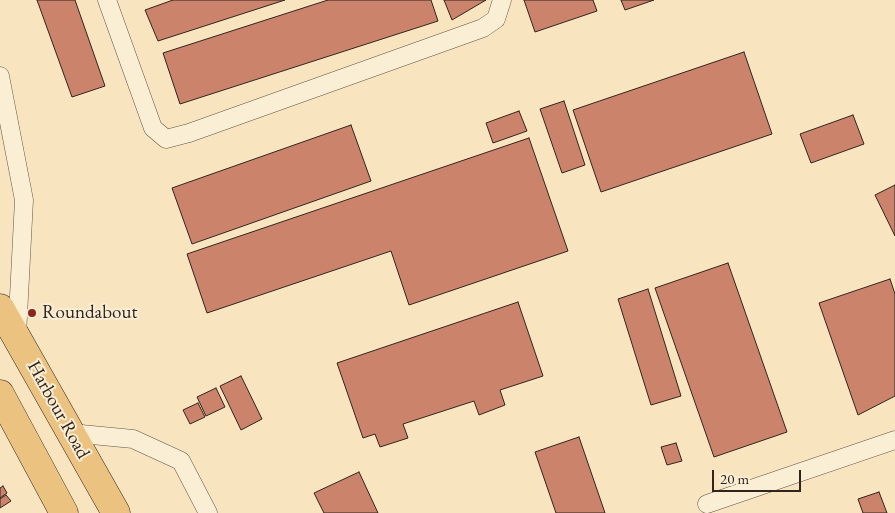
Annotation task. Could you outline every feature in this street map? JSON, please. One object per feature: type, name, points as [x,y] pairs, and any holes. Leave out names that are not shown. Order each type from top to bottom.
[{"type":"highway","name":"Harbour Road","points":[[0,308],[116,513]]},
{"type":"highway","points":[[0,394],[64,513]]},
{"type":"lane","points":[[107,0],[153,128],[166,139],[189,133],[483,28],[496,19],[502,0]]},
{"type":"lane","points":[[0,76],[24,200],[17,338]]},
{"type":"lane","points":[[71,433],[133,439],[181,461],[208,513]]},
{"type":"lane","points":[[708,504],[895,440]]},
{"type":"building","points":[[37,0],[75,0],[105,86],[72,97]]},
{"type":"building","points":[[173,0],[285,0],[158,41],[145,10]]},
{"type":"building","points":[[328,0],[431,0],[438,21],[180,104],[163,53]]},
{"type":"building","points":[[444,0],[486,0],[452,20]]},
{"type":"building","points":[[524,0],[593,0],[597,11],[535,32]]},
{"type":"building","points":[[621,0],[654,0],[625,10]]},
{"type":"building","points":[[744,52],[772,134],[601,192],[573,110]]},
{"type":"building","points":[[564,101],[585,165],[562,173],[540,109]]},
{"type":"building","points":[[519,111],[527,131],[493,143],[486,123]]},
{"type":"building","points":[[853,115],[864,144],[811,163],[800,134]]},
{"type":"building","points":[[351,125],[371,181],[192,244],[172,188]]},
{"type":"building","points":[[529,138],[568,251],[409,305],[391,251],[207,313],[187,254]]},
{"type":"building","points":[[895,185],[895,236],[875,195]]},
{"type":"building","points":[[728,263],[787,432],[714,457],[655,288]]},
{"type":"building","points":[[890,279],[895,294],[895,396],[858,415],[819,303]]},
{"type":"building","points":[[648,289],[681,396],[651,405],[618,299]]},
{"type":"building","points":[[518,302],[543,376],[500,390],[505,405],[479,415],[474,401],[403,424],[408,438],[380,447],[375,434],[363,438],[337,363]]},
{"type":"building","points":[[241,376],[262,419],[241,430],[220,386]]},
{"type":"building","points":[[216,388],[225,407],[206,416],[197,397]]},
{"type":"building","points":[[198,403],[205,417],[190,424],[183,410]]},
{"type":"building","points":[[579,437],[605,513],[556,513],[535,452]]},
{"type":"building","points":[[676,443],[682,461],[667,465],[661,447]]},
{"type":"building","points":[[359,472],[378,513],[324,513],[314,493]]},
{"type":"building","points":[[3,486],[7,493],[0,498],[0,488]]},
{"type":"building","points":[[879,492],[887,513],[863,513],[858,499]]},
{"type":"building","points":[[6,495],[11,501],[0,508],[0,499]]},
{"type":"place","name":"Roundabout","points":[[32,313]]}]
